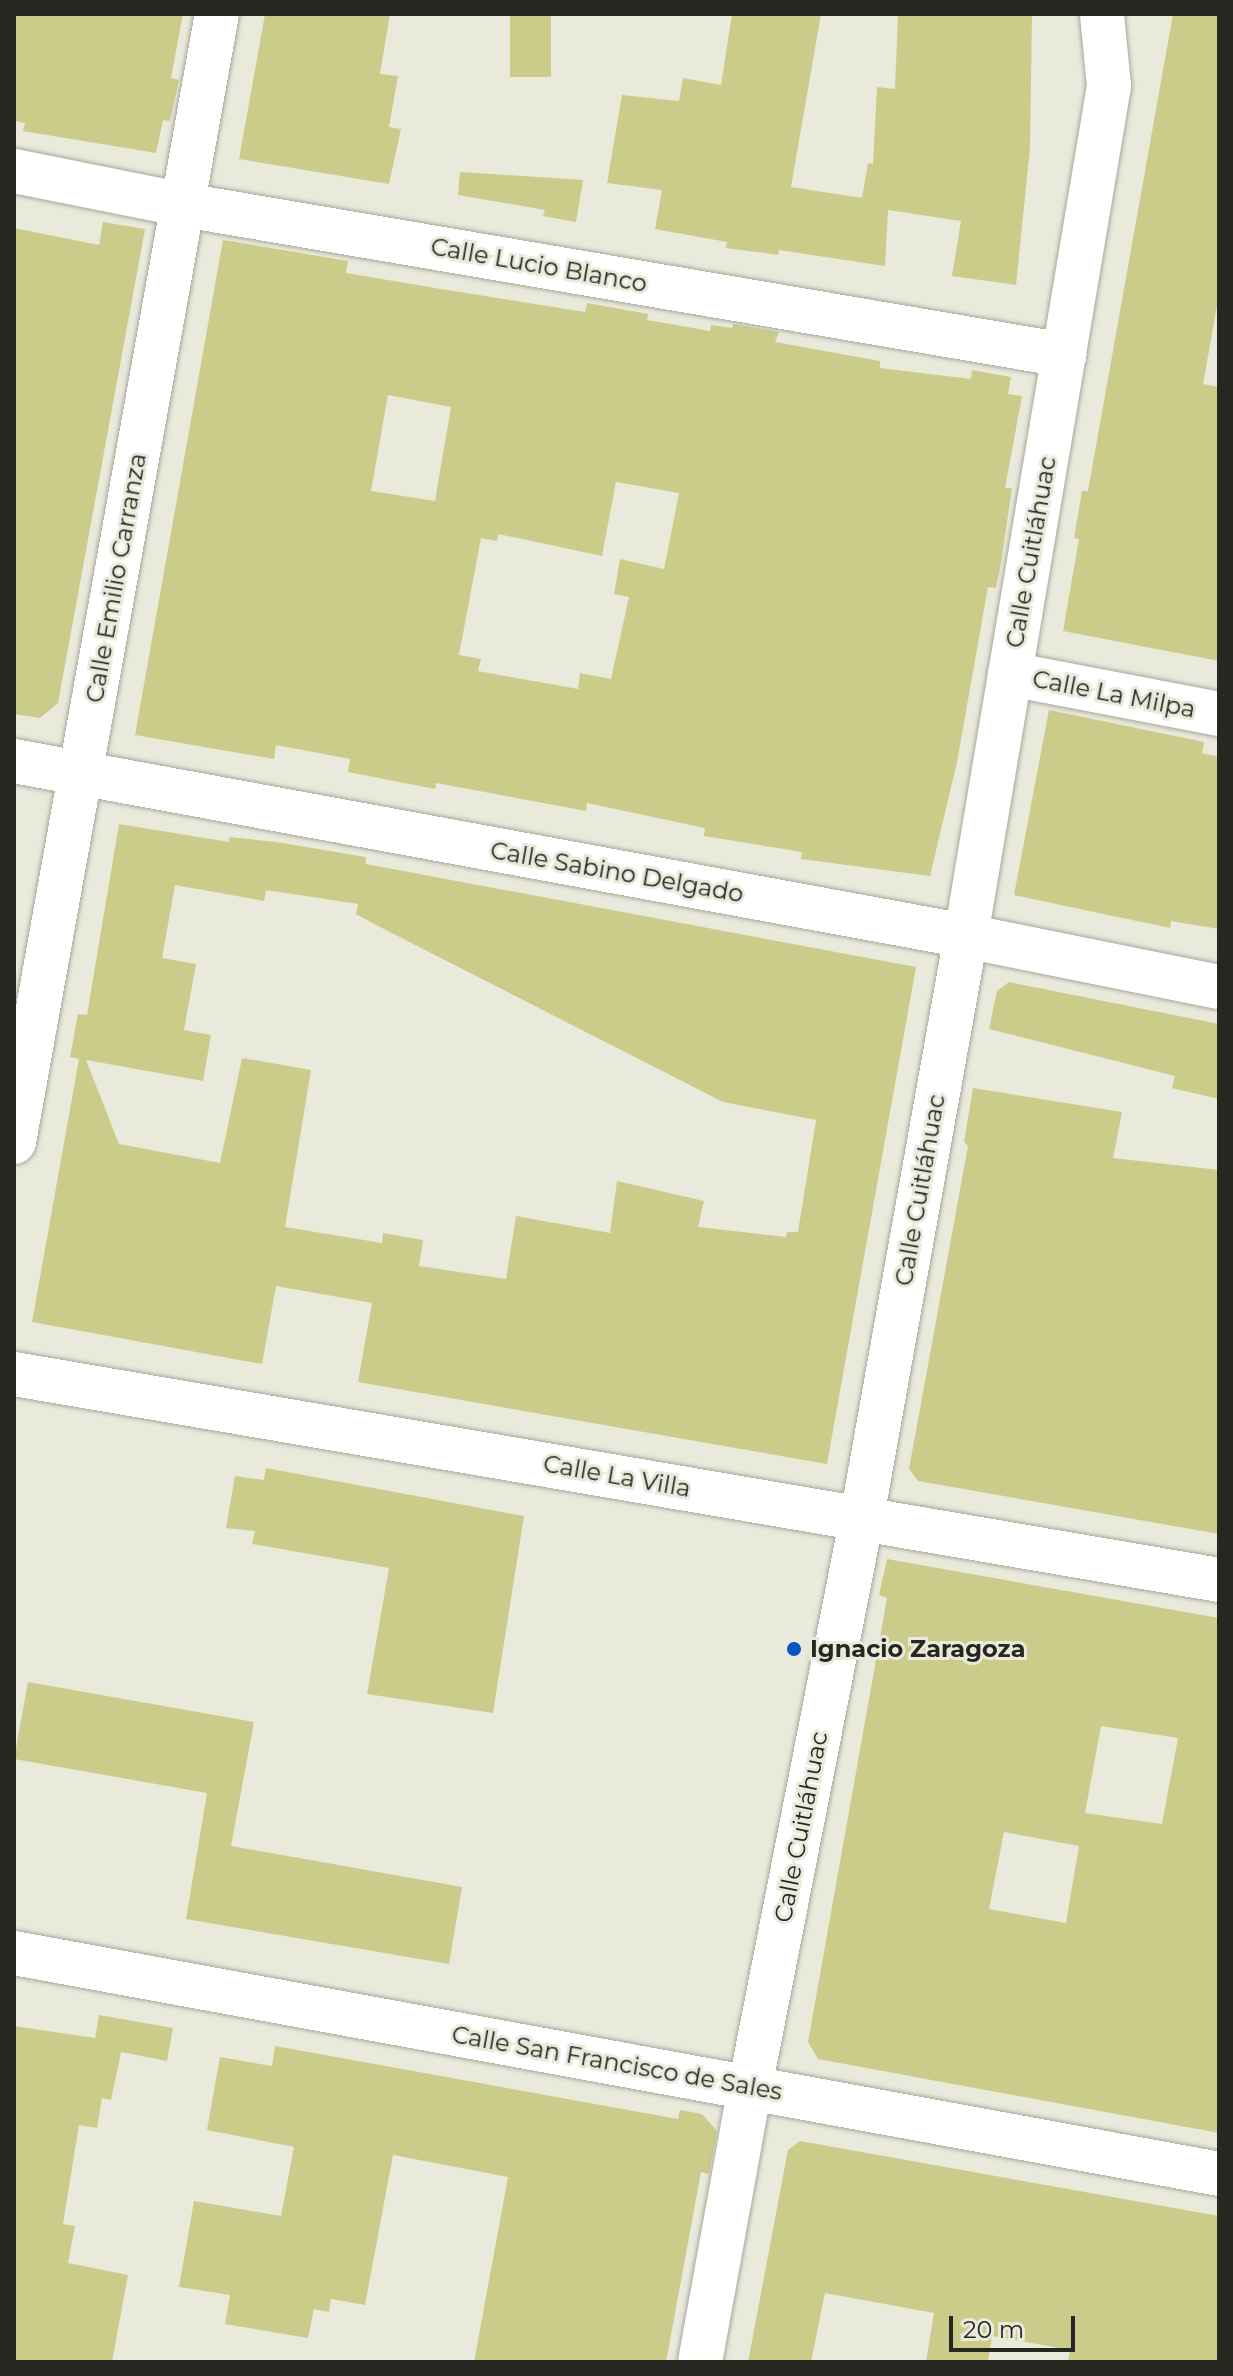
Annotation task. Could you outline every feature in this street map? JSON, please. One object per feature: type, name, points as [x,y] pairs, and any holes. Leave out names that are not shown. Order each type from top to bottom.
[{"type":"street","name":"Calle Emilio Carranza","points":[[14,1142],[217,14]]},
{"type":"street","name":"Calle Cuitláhuac","points":[[700,2362],[750,2087],[862,1517],[966,936],[1109,86],[1102,14]]},
{"type":"street","points":[[1109,86],[1124,14]]},
{"type":"street","name":"Calle Lucio Blanco","points":[[14,171],[184,205],[1064,355]]},
{"type":"street","name":"Calle La Milpa","points":[[1010,674],[1219,714]]},
{"type":"street","name":"Calle Sabino Delgado","points":[[14,761],[966,936],[1219,987]]},
{"type":"street","name":"Calle La Villa","points":[[14,1374],[1219,1580]]},
{"type":"street","name":"Calle San Francisco de Sales","points":[[14,1953],[1219,2174]]},
{"type":"building","points":[[14,14],[183,14],[171,78],[179,80],[170,121],[163,120],[156,153],[23,131],[25,123],[14,121]]},
{"type":"building","points":[[265,14],[390,14],[380,74],[398,76],[389,127],[401,129],[389,184],[239,159]]},
{"type":"building","points":[[510,14],[551,14],[551,77],[510,77]]},
{"type":"building","points":[[732,14],[821,14],[791,187],[862,198],[868,163],[873,164],[877,87],[895,89],[898,14],[1032,14],[1030,148],[1016,285],[952,276],[961,221],[888,210],[885,266],[779,250],[778,255],[726,248],[727,242],[655,229],[662,190],[607,183],[622,95],[679,101],[683,78],[721,85]]},
{"type":"building","points":[[1173,14],[1219,14],[1219,295],[1203,384],[1219,387],[1219,661],[1063,631],[1079,539],[1074,538],[1082,491],[1088,491]]},
{"type":"building","points":[[460,172],[583,180],[576,222],[543,216],[545,210],[458,195]]},
{"type":"building","points":[[103,222],[145,229],[58,703],[40,718],[14,714],[14,228],[99,245]]},
{"type":"building","points":[[223,240],[348,261],[346,273],[441,289],[585,312],[587,303],[648,314],[647,320],[710,331],[711,325],[732,328],[733,324],[779,332],[775,342],[880,361],[880,368],[971,379],[972,370],[1011,377],[1008,394],[1022,396],[1005,488],[1012,488],[1001,563],[996,588],[988,587],[957,762],[930,876],[801,859],[802,852],[704,836],[705,828],[587,803],[586,811],[436,783],[435,789],[348,772],[350,759],[276,745],[274,759],[135,735]],"holes":[[[388,395],[451,407],[435,501],[371,491]],[[616,482],[679,493],[664,569],[620,559],[614,594],[629,597],[611,679],[580,673],[578,689],[478,671],[481,659],[459,655],[481,538],[497,541],[498,534],[602,556]]]},
{"type":"building","points":[[1049,710],[1204,742],[1202,753],[1219,757],[1219,929],[1171,921],[1170,928],[1014,895]]},
{"type":"building","points":[[119,824],[229,842],[229,837],[276,842],[366,857],[366,864],[916,967],[827,1464],[358,1382],[372,1303],[276,1286],[262,1364],[32,1322],[79,1059],[70,1057],[78,1014],[87,1015]],"holes":[[[175,885],[264,901],[266,890],[358,904],[356,914],[378,926],[723,1102],[816,1120],[798,1232],[787,1232],[786,1237],[698,1227],[704,1201],[617,1181],[610,1233],[516,1216],[506,1279],[419,1266],[423,1240],[383,1233],[382,1243],[285,1227],[311,1070],[242,1058],[220,1163],[119,1144],[86,1060],[203,1081],[211,1035],[184,1030],[196,964],[162,958]]]},
{"type":"building","points":[[1009,982],[1219,1024],[1219,1099],[1172,1088],[1175,1076],[989,1029],[997,991]]},
{"type":"building","points":[[973,1088],[1122,1112],[1113,1158],[1219,1170],[1219,1534],[918,1481],[909,1469],[968,1146],[964,1142]]},
{"type":"building","points":[[266,1468],[524,1516],[493,1713],[367,1694],[389,1568],[252,1544],[255,1531],[226,1528],[235,1476],[264,1480]]},
{"type":"building","points":[[887,1559],[1219,1618],[1219,2133],[818,2059],[808,2042],[887,1598],[879,1595]],"holes":[[[1101,1726],[1178,1738],[1162,1824],[1085,1813]],[[1004,1832],[1079,1846],[1066,1923],[989,1909]]]},
{"type":"building","points":[[28,1682],[254,1722],[231,1846],[462,1887],[449,1964],[186,1919],[207,1793],[14,1759]]},
{"type":"building","points":[[99,2015],[173,2028],[167,2061],[121,2052],[111,2100],[102,2098],[97,2128],[79,2125],[63,2224],[75,2226],[68,2263],[128,2275],[112,2362],[14,2362],[14,2026],[95,2038]]},
{"type":"building","points":[[275,2046],[678,2119],[680,2110],[702,2114],[717,2131],[709,2174],[701,2172],[666,2362],[474,2362],[508,2177],[393,2155],[365,2305],[331,2299],[329,2312],[314,2309],[308,2338],[225,2324],[230,2295],[179,2287],[194,2201],[281,2216],[294,2147],[207,2130],[220,2057],[272,2066]]},
{"type":"building","points":[[800,2141],[1219,2216],[1219,2362],[1068,2362],[1070,2350],[992,2336],[988,2362],[926,2362],[934,2313],[825,2293],[811,2362],[748,2362],[788,2150]]},
{"type":"place","name":"Ignacio Zaragoza","points":[[794,1649]]}]
